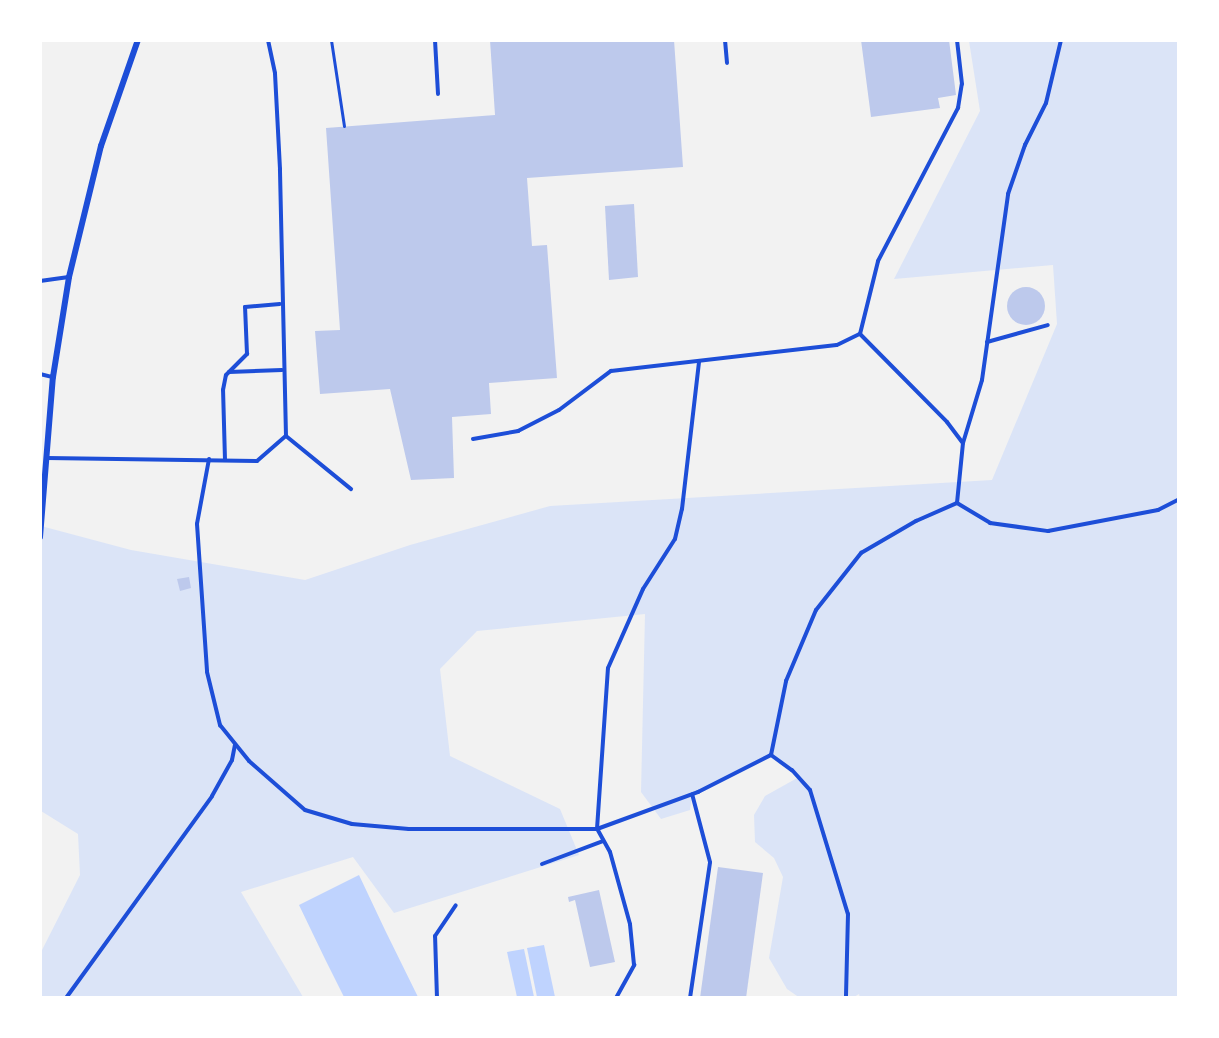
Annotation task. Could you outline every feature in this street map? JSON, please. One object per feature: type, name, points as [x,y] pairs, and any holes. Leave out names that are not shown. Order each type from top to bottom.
[{"type":"street","points":[[40,537],[53,377],[69,277],[101,146],[138,40]]},
{"type":"lane","points":[[268,40],[275,73],[280,169],[280,304],[286,436],[351,489]]},
{"type":"lane","points":[[435,40],[438,94]]},
{"type":"lane","points":[[725,40],[727,63]]},
{"type":"lane","points":[[860,334],[878,261],[958,108],[962,84],[957,40]]},
{"type":"lane","points":[[957,503],[963,443],[982,380],[1008,195],[1025,145],[1046,104],[1060,40]]},
{"type":"lane","points":[[40,281],[69,277]]},
{"type":"lane","points":[[225,460],[223,390],[229,372],[247,354],[246,307],[280,304]]},
{"type":"lane","points":[[987,342],[1048,325]]},
{"type":"lane","points":[[473,439],[518,431],[559,410],[611,371],[837,345],[860,334]]},
{"type":"lane","points":[[860,334],[947,422],[963,443]]},
{"type":"lane","points":[[616,998],[634,965],[634,946],[621,893],[597,829],[608,668],[644,589],[675,539],[682,509],[699,361]]},
{"type":"lane","points":[[229,372],[282,370]]},
{"type":"lane","points":[[40,374],[53,377]]},
{"type":"lane","points":[[47,458],[257,461],[286,436]]},
{"type":"lane","points":[[209,459],[197,524],[207,672],[220,725],[236,744],[305,810],[352,824],[408,829],[597,829],[692,794],[771,755]]},
{"type":"lane","points":[[957,503],[990,523],[1048,531],[1158,510],[1179,500]]},
{"type":"lane","points":[[771,755],[786,681],[816,610],[861,553],[916,521],[957,503]]},
{"type":"lane","points":[[66,998],[212,796],[232,760],[236,744]]},
{"type":"lane","points":[[771,755],[792,770],[810,790],[848,914],[846,998]]},
{"type":"lane","points":[[690,998],[710,862],[692,794]]},
{"type":"lane","points":[[542,864],[603,841]]},
{"type":"lane","points":[[438,998],[435,936],[456,905]]},
{"type":"path","points":[[331,40],[344,126]]},
{"type":"shaded area","points":[[969,41],[1178,41],[1178,997],[860,998],[859,994],[854,997],[800,998],[787,989],[769,958],[783,877],[774,858],[755,842],[754,815],[765,796],[799,777],[770,755],[692,794],[690,810],[661,819],[641,792],[645,614],[477,631],[440,669],[450,756],[560,809],[579,855],[394,913],[353,857],[241,892],[303,997],[41,997],[40,954],[80,875],[78,834],[41,811],[41,526],[131,550],[305,580],[410,545],[550,506],[992,480],[1057,324],[1053,265],[894,279],[980,111]]},
{"type":"water","points":[[359,875],[418,997],[344,997],[325,959],[299,905]]},
{"type":"water","points":[[544,945],[555,997],[537,997],[527,948]]},
{"type":"water","points":[[524,949],[534,997],[517,997],[507,952]]},
{"type":"building","points":[[490,40],[674,40],[683,167],[527,178],[532,246],[547,245],[557,378],[489,383],[491,414],[452,417],[454,478],[411,480],[390,389],[320,394],[315,331],[340,330],[326,128],[495,115]]},
{"type":"building","points":[[861,40],[949,40],[956,95],[938,98],[940,108],[871,117]]},
{"type":"building","points":[[634,204],[638,277],[609,280],[605,206]]},
{"type":"building","points":[[1026,287],[1039,293],[1045,306],[1039,319],[1026,325],[1013,319],[1007,306],[1013,293]]},
{"type":"building","points":[[189,577],[191,588],[180,591],[177,579]]},
{"type":"building","points":[[718,867],[763,873],[746,998],[700,998]]},
{"type":"building","points":[[599,890],[615,962],[590,967],[575,900],[569,902],[568,897]]}]
